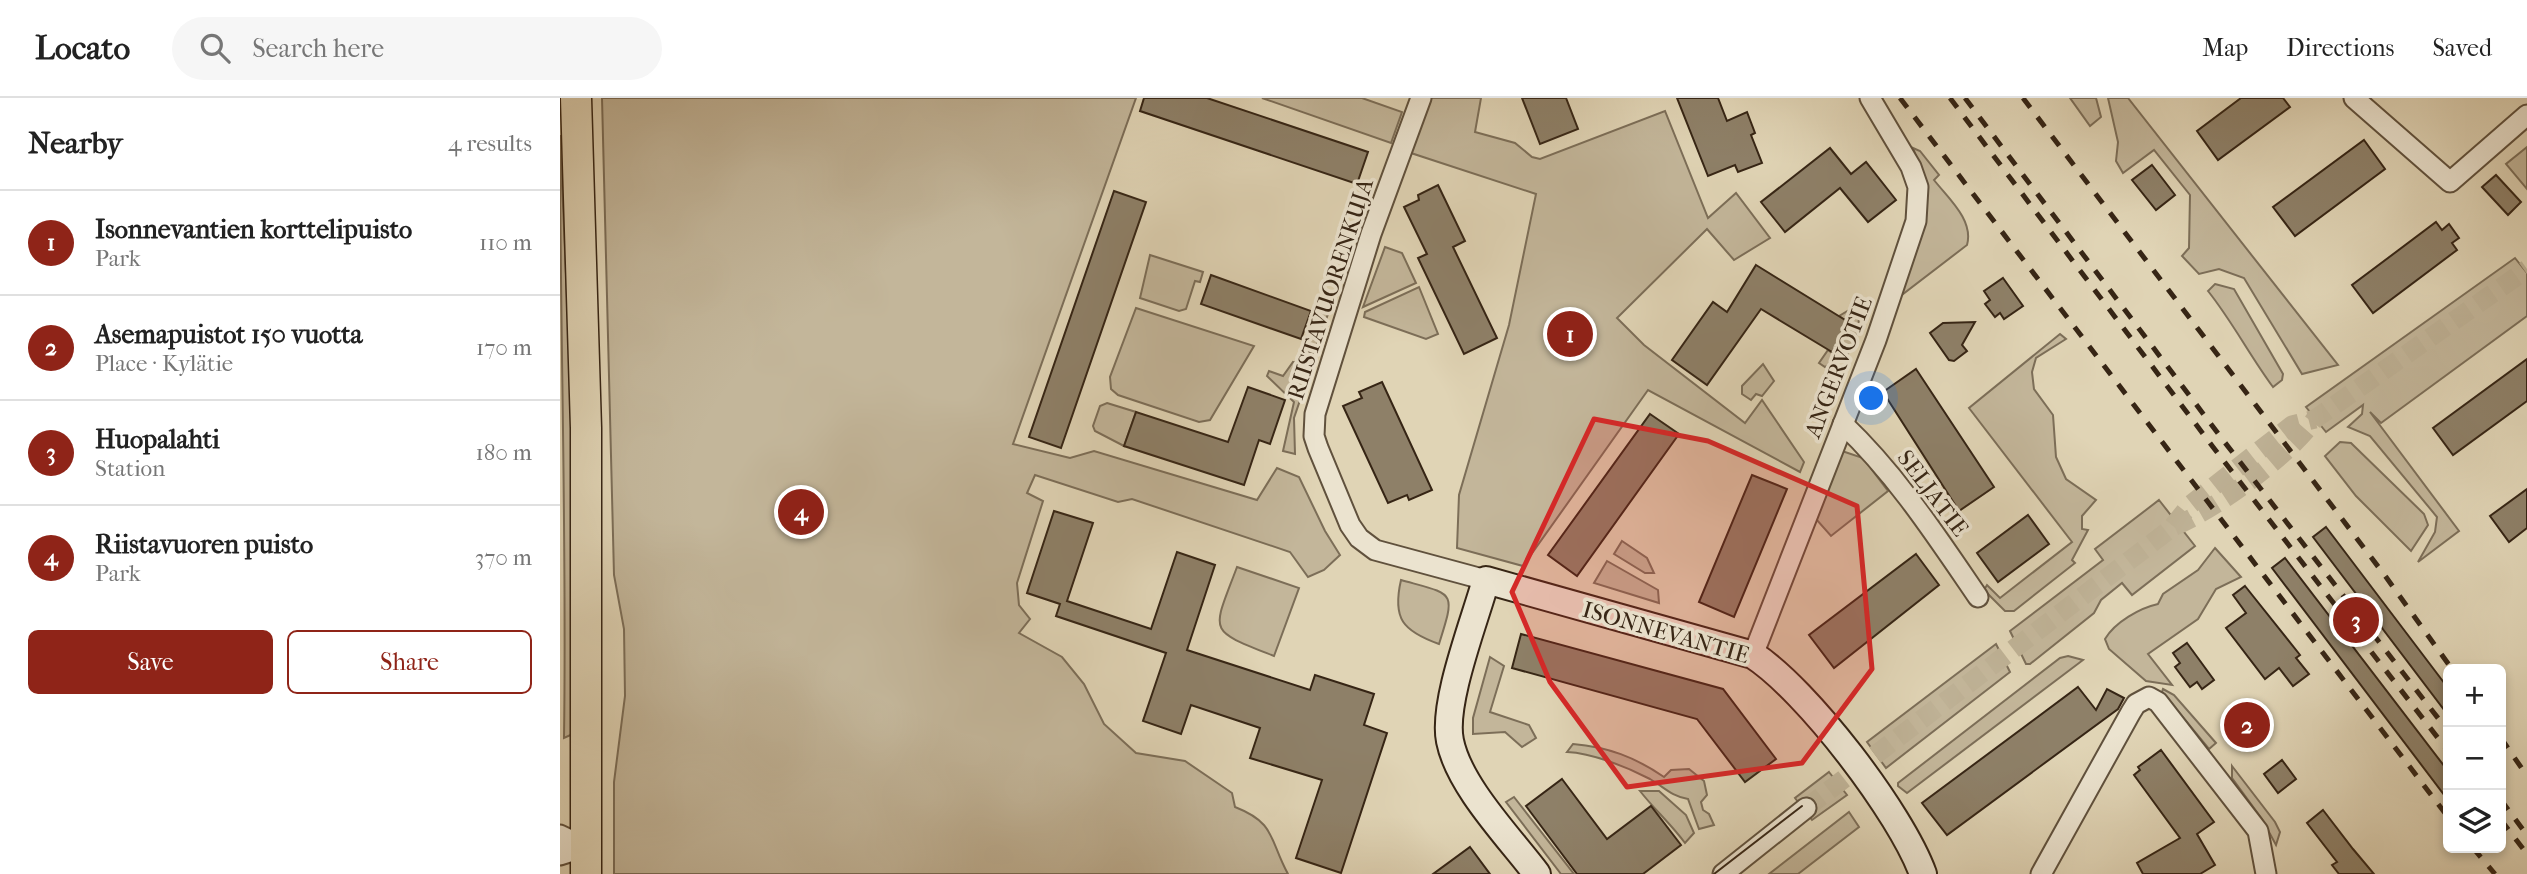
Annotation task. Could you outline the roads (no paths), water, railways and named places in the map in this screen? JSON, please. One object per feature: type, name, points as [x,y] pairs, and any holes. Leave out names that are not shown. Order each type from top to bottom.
[{"type":"main road","points":[[573,853],[587,480],[576,98]]},
{"type":"street","name":"RIISTAVUORENKUJA","points":[[1391,554],[1375,550],[1359,538],[1350,524],[1318,449],[1314,424],[1371,234],[1421,98]]},
{"type":"street","name":"ANGERVOTIE","points":[[1753,655],[1843,424],[1911,239],[1918,206],[1918,187],[1911,167],[1870,98]]},
{"type":"street","points":[[2354,98],[2450,182],[2527,115]]},
{"type":"street","name":"SELJATIE","points":[[1843,424],[1868,447],[1898,485],[1978,597]]},
{"type":"street","name":"ISONNEVANTIE","points":[[1391,554],[1753,655],[1786,679],[1808,704],[1896,821],[1923,874]]},
{"type":"street","points":[[1486,580],[1450,707],[1450,741],[1463,776],[1537,874]]},
{"type":"street","points":[[2040,874],[2131,712],[2136,704],[2149,697],[2158,702],[2258,831],[2266,874]]},
{"type":"street","points":[[1723,874],[1806,808]]},
{"type":"tunnel","points":[[1806,808],[2173,527],[2210,508],[2270,465],[2315,419],[2527,269]]},
{"type":"tunnel","points":[[2173,526],[2190,505],[2292,425],[2315,419]]},
{"type":"tram line","points":[[1714,874],[1802,806]]},
{"type":"railway","points":[[1900,98],[2443,810]]},
{"type":"railway","points":[[1950,98],[2213,447],[2443,745]]},
{"type":"railway","points":[[1965,98],[2223,440],[2445,727]]},
{"type":"railway","points":[[2023,98],[2386,577],[2448,664]]},
{"type":"railway","points":[[2506,745],[2527,776]]},
{"type":"railway","points":[[2506,807],[2527,835]]},
{"type":"railway","points":[[2506,827],[2527,854]]},
{"type":"railway","points":[[2477,853],[2495,874]]},
{"type":"place","name":"Isonnevantien korttelipuisto","points":[[1570,334]]},
{"type":"place","name":"Riistavuoren puisto","points":[[801,512]]},
{"type":"place","name":"Huopalahti","points":[[2356,620]]},
{"type":"place","name":"Asemapuistot 150 vuotta","points":[[2247,725]]}]
